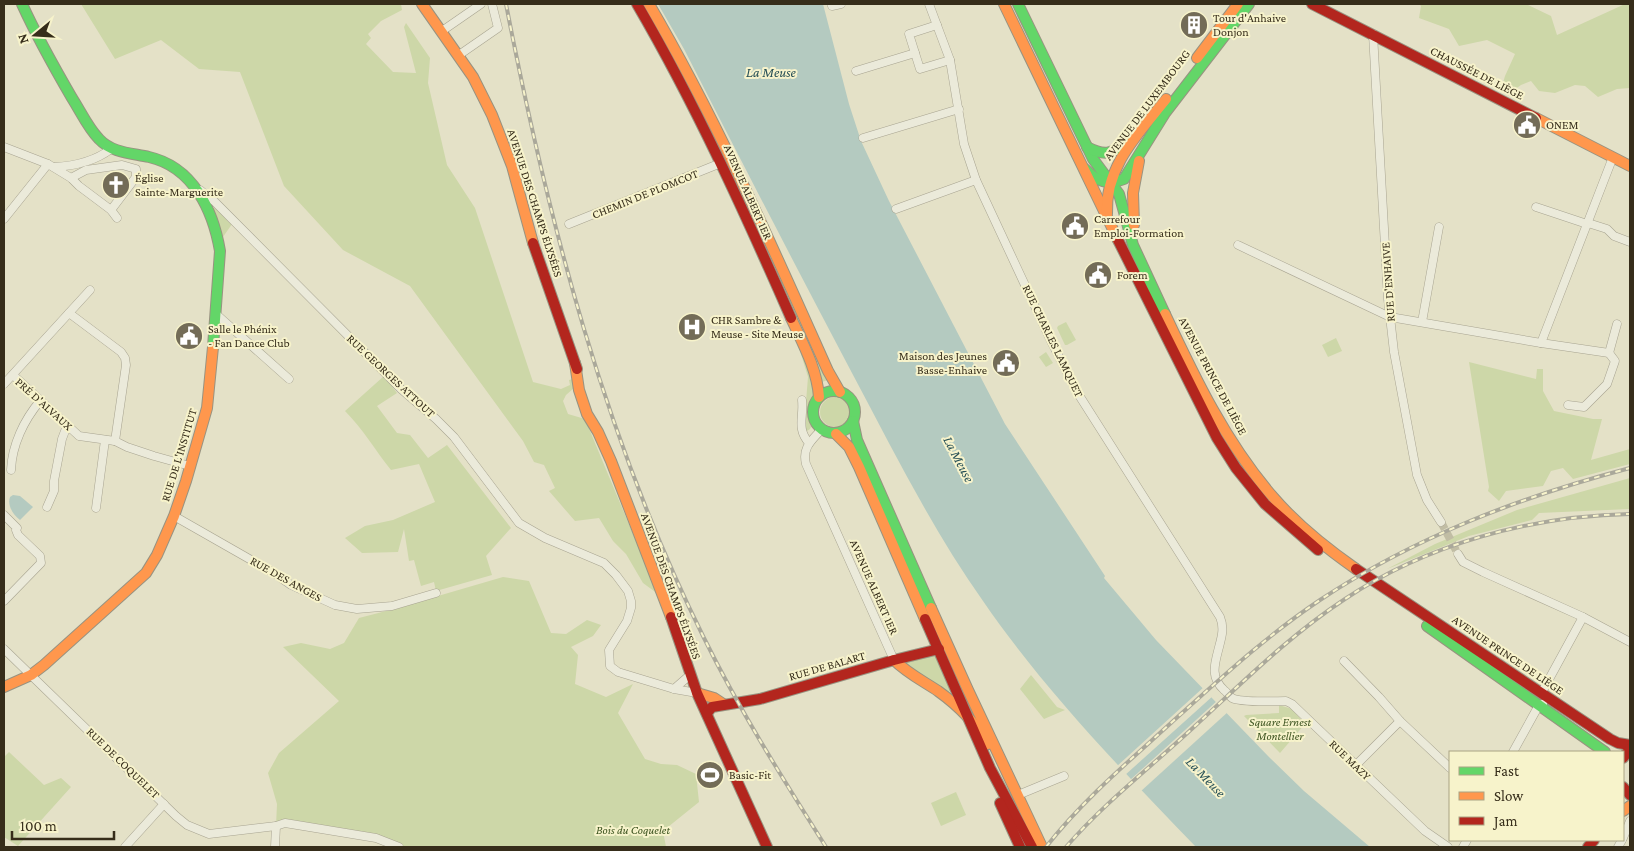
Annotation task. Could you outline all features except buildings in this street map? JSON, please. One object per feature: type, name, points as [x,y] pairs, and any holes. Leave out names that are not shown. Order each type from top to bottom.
[{"type":"main road","points":[[22,4],[39,41],[87,124],[99,139],[111,149],[152,158],[174,168],[186,176],[198,189]]},
{"type":"main road","name":"AVENUE ALBERT 1ER","points":[[637,4],[678,73],[722,163],[813,367],[818,384],[818,398],[812,414],[817,426],[821,430]]},
{"type":"main road","name":"AVENUE ALBERT 1ER","points":[[649,4],[674,46],[734,162],[828,371],[840,392],[849,397],[854,406],[855,416],[853,421],[858,440],[1042,847]]},
{"type":"main road","name":"AVENUE PRINCE DE LIÈGE","points":[[1004,4],[1080,164],[1205,417],[1236,468],[1265,504],[1326,557],[1472,657],[1604,751]]},
{"type":"main road","name":"AVENUE PRINCE DE LIÈGE","points":[[1018,4],[1086,146],[1099,170],[1123,204],[1133,245],[1140,261],[1217,416],[1246,462],[1274,498],[1314,538],[1357,571],[1610,738],[1618,743],[1630,745]]},
{"type":"main road","name":"AVENUE DE LUXEMBOURG","points":[[1238,4],[1136,138],[1113,171],[1110,183],[1116,183],[1124,179],[1165,113],[1249,4]]},
{"type":"main road","name":"CHAUSSÉE DE LIÈGE","points":[[1312,4],[1630,166]]},
{"type":"main road","name":"AVENUE DES CHAMPS ÉLYSÉES","points":[[425,5],[483,94],[504,145],[512,166],[529,232],[575,363],[579,390],[664,595],[697,693],[767,847]]},
{"type":"main road","points":[[1086,146],[1097,153],[1105,155],[1118,150],[1136,138]]},
{"type":"main road","points":[[1140,261],[1133,218],[1133,188],[1141,152]]},
{"type":"main road","points":[[722,163],[734,162]]},
{"type":"main road","points":[[1080,164],[1094,179],[1102,183],[1110,183],[1105,203],[1108,220]]},
{"type":"main road","name":"RUE DE L'INSTITUT","points":[[4,687],[31,675],[146,573],[157,555],[174,516],[207,408],[216,314],[220,251],[218,239],[198,189]]},
{"type":"main road","points":[[737,198],[751,200]]},
{"type":"main road","points":[[818,398],[828,392],[840,392]]},
{"type":"main road","points":[[821,430],[836,434],[846,430],[853,421]]},
{"type":"main road","name":"AVENUE ALBERT 1ER","points":[[836,434],[849,447],[859,467],[990,768],[1032,847]]},
{"type":"main road","points":[[1236,468],[1246,462]]},
{"type":"main road","name":"AVENUE ALBERT 1ER","points":[[929,627],[948,642]]},
{"type":"main road","points":[[939,649],[948,652],[955,658]]},
{"type":"main road","name":"RUE DE BALART","points":[[707,713],[712,707],[760,699],[894,660],[939,649]]},
{"type":"main road","name":"AVENUE ALBERT 1ER","points":[[894,660],[901,667],[965,710],[984,737],[1012,792],[1018,795]]},
{"type":"main road","points":[[697,693],[714,698],[723,704]]},
{"type":"main road","name":"AVENUE ALBERT 1ER","points":[[990,768],[999,800],[1020,847]]},
{"type":"street","points":[[442,31],[481,4]]},
{"type":"street","points":[[459,55],[498,28],[492,4]]},
{"type":"street","points":[[832,6],[840,4]]},
{"type":"street","name":"RUE CHARLES LAMQUET","points":[[929,4],[950,60],[960,109],[964,144],[976,180],[1052,343],[1077,392],[1220,617],[1223,631],[1214,664],[1214,675],[1218,684]]},
{"type":"street","points":[[937,24],[909,34],[920,69],[950,60]]},
{"type":"street","name":"RUE D'ENHAIVE","points":[[1373,34],[1390,316],[1395,361],[1417,475],[1427,500],[1441,522]]},
{"type":"street","points":[[856,70],[915,53]]},
{"type":"street","points":[[863,138],[960,109]]},
{"type":"street","points":[[4,147],[51,166],[71,178],[111,210],[117,218]]},
{"type":"street","points":[[51,166],[65,167],[99,158],[111,149]]},
{"type":"street","points":[[1541,343],[1613,157]]},
{"type":"street","name":"CHEMIN DE PLOMCOT","points":[[569,224],[722,163]]},
{"type":"street","points":[[71,178],[86,170],[95,168],[122,165],[136,169],[136,177],[111,210]]},
{"type":"street","points":[[4,219],[51,166]]},
{"type":"street","points":[[896,209],[976,180]]},
{"type":"street","name":"RUE GEORGES ATTOUT","points":[[198,189],[214,201],[401,389],[454,437],[519,523],[545,538],[604,563],[609,567],[630,596],[631,608],[627,621],[609,650],[610,666],[618,672],[674,689]]},
{"type":"street","points":[[1536,207],[1607,229],[1614,236],[1630,242]]},
{"type":"street","points":[[1422,322],[1439,227]]},
{"type":"street","points":[[1238,245],[1390,316],[1609,353]]},
{"type":"street","points":[[4,384],[90,290]]},
{"type":"street","points":[[69,313],[121,352],[125,358],[126,364],[115,441]]},
{"type":"street","points":[[216,314],[290,378]]},
{"type":"street","points":[[1568,404],[1584,407],[1607,384],[1614,361],[1609,353],[1617,324]]},
{"type":"street","name":"PRÉ D'ALVAUX","points":[[12,375],[79,436],[115,441],[127,447],[190,466]]},
{"type":"street","name":"AVENUE ALBERT 1ER","points":[[802,400],[801,426],[802,432],[809,443],[805,452],[806,464],[894,660]]},
{"type":"street","points":[[12,470],[12,460],[23,424],[40,401]]},
{"type":"street","points":[[47,507],[54,491],[54,481],[62,439],[65,431],[69,428]]},
{"type":"street","points":[[809,443],[821,430]]},
{"type":"street","points":[[96,508],[105,440]]},
{"type":"street","points":[[4,515],[18,528],[16,530],[18,535],[42,560],[4,601]]},
{"type":"street","name":"RUE DES ANGES","points":[[174,516],[291,584],[335,605],[357,609],[392,606],[436,593]]},
{"type":"street","points":[[1458,554],[1463,562],[1583,617],[1630,642]]},
{"type":"street","points":[[1542,692],[1583,617]]},
{"type":"street","name":"RUE DE COQUELET","points":[[4,649],[187,825],[209,834],[276,826],[285,823],[376,838],[399,847]]},
{"type":"street","points":[[1344,661],[1400,721],[1449,767]]},
{"type":"street","points":[[674,689],[690,675]]},
{"type":"street","name":"RUE MAZY","points":[[1218,684],[1233,698],[1243,701],[1286,702],[1292,704],[1355,766],[1425,830],[1448,847]]},
{"type":"street","points":[[674,689],[697,693]]},
{"type":"street","points":[[1514,751],[1539,705],[1554,701]]},
{"type":"street","points":[[1355,766],[1400,721]]},
{"type":"street","points":[[1018,795],[1064,776]]},
{"type":"street","points":[[125,847],[164,804]]},
{"type":"street","points":[[1624,834],[1630,821]]},
{"type":"street","points":[[275,847],[276,826]]},
{"type":"green space","points":[[81,4],[401,4],[402,10],[381,21],[368,34],[371,38],[366,44],[393,72],[416,73],[404,27],[406,23],[430,58],[428,83],[447,165],[475,208],[533,382],[561,389],[570,385],[569,380],[573,379],[574,388],[566,395],[563,401],[568,414],[585,419],[658,594],[643,583],[626,554],[613,541],[599,518],[575,521],[549,491],[555,488],[544,465],[534,462],[523,441],[410,286],[343,250],[284,186],[240,72],[199,69],[161,40],[115,59]]},
{"type":"green space","points":[[1419,4],[1526,4],[1551,16],[1557,35],[1625,4],[1630,4],[1630,88],[1617,89],[1598,97],[1585,86],[1575,85],[1555,93],[1539,91],[1531,81],[1514,90],[1502,86],[1515,54],[1487,40],[1459,46],[1449,29],[1419,18],[1421,6]]},
{"type":"green space","points":[[215,207],[232,224],[223,237],[211,211]]},
{"type":"green space","points":[[778,268],[828,380],[822,382],[773,270]]},
{"type":"green space","points":[[1066,322],[1076,340],[1065,345],[1057,328]]},
{"type":"green space","points":[[1336,338],[1342,351],[1328,357],[1322,345]]},
{"type":"green space","points":[[797,341],[814,381],[813,396],[808,409],[811,427],[807,431],[804,427],[808,377]]},
{"type":"green space","points":[[1046,352],[1053,363],[1046,367],[1039,357]]},
{"type":"green space","points":[[1469,362],[1536,379],[1537,369],[1543,369],[1543,391],[1554,411],[1602,419],[1591,460],[1630,449],[1630,464],[1573,479],[1563,468],[1551,471],[1543,486],[1506,491],[1499,501],[1488,491],[1489,487]]},
{"type":"green space","points":[[384,376],[397,393],[377,406],[397,433],[410,435],[428,458],[447,445],[511,528],[486,556],[492,575],[436,591],[434,582],[421,586],[414,560],[409,561],[404,529],[398,552],[362,553],[345,538],[365,526],[393,520],[435,502],[419,464],[391,470],[345,411]]},
{"type":"green space","points":[[835,397],[845,402],[850,412],[845,422],[835,427],[825,422],[820,412],[825,402]]},
{"type":"green space","points":[[1630,478],[1630,509],[1539,513],[1532,520],[1469,536],[1387,569],[1435,544],[1517,510]]},
{"type":"green space","name":"Bois du Coquelet","points":[[503,577],[529,581],[551,633],[566,634],[587,620],[601,625],[593,636],[571,647],[578,655],[575,684],[606,697],[633,684],[618,713],[645,759],[661,764],[677,765],[696,774],[699,802],[663,831],[666,847],[399,847],[376,838],[276,826],[277,804],[268,773],[279,753],[339,701],[283,647],[301,643],[330,649],[344,643],[359,618]]},
{"type":"green space","points":[[937,655],[951,690],[948,693],[906,666],[907,662]]},
{"type":"green space","points":[[1031,675],[1057,707],[1065,710],[1044,719],[1020,689]]},
{"type":"green space","name":"Square Ernest Montellier","points":[[1279,705],[1292,709],[1305,724],[1280,753],[1244,716],[1279,713]]},
{"type":"green space","points":[[9,752],[44,785],[61,778],[71,787],[18,846],[4,837],[4,757]]},
{"type":"green space","points":[[956,792],[966,815],[941,826],[931,803]]},
{"type":"water","name":"La Meuse","points":[[658,4],[823,4],[849,104],[861,141],[889,201],[1005,424],[1105,576],[1104,578],[1156,640],[1268,756],[1304,791],[1370,847],[1196,847],[1112,759],[1058,698],[983,601],[930,518],[767,211],[684,49]]},
{"type":"water","points":[[13,495],[20,496],[33,507],[20,520],[13,513],[10,506],[9,500]]},
{"type":"pier","points":[[1205,686],[1214,695],[1124,776],[1116,767]]},
{"type":"pier","points":[[1218,700],[1229,711],[1140,792],[1129,781]]},
{"type":"tunnel","points":[[1441,522],[1458,554]]},
{"type":"railway","points":[[506,4],[541,167],[561,247],[609,407],[637,486],[669,563],[732,692],[826,847]]},
{"type":"railway","points":[[1046,847],[1090,798],[1138,752],[1243,659],[1320,600],[1356,577],[1393,557],[1469,521],[1549,492],[1630,468]]},
{"type":"railway","points":[[1066,847],[1112,800],[1286,643],[1345,599],[1377,580],[1445,548],[1518,527],[1555,520],[1630,514]]},
{"type":"traffic: fast","points":[[22,4],[59,75],[95,135],[104,144],[116,150],[149,157],[164,162],[178,170],[189,180],[206,206],[217,236],[220,251],[213,347]]},
{"type":"traffic: fast","points":[[1018,4],[1093,159],[1119,194],[1133,245],[1165,314]]},
{"type":"traffic: fast","points":[[1085,169],[1094,177],[1103,181],[1113,182],[1124,179],[1165,113],[1249,4]]},
{"type":"traffic: fast","points":[[1087,147],[1105,153],[1119,148],[1130,141]]},
{"type":"traffic: fast","points":[[838,391],[846,394],[852,400],[855,412],[852,424],[846,430],[830,433],[822,430],[816,424],[813,408],[816,400],[822,394],[838,391]]},
{"type":"traffic: fast","points":[[853,421],[857,440],[931,608]]},
{"type":"traffic: fast","points":[[1427,626],[1604,751]]},
{"type":"traffic: slow","points":[[422,4],[473,77],[492,115],[512,166],[533,243]]},
{"type":"traffic: slow","points":[[649,4],[721,139],[828,371],[840,392]]},
{"type":"traffic: slow","points":[[1004,4],[1118,240]]},
{"type":"traffic: slow","points":[[1197,58],[1238,4]]},
{"type":"traffic: slow","points":[[1107,214],[1111,181],[1117,166],[1134,138],[1166,99]]},
{"type":"traffic: slow","points":[[1536,118],[1630,166]]},
{"type":"traffic: slow","points":[[1134,225],[1133,193],[1139,161]]},
{"type":"traffic: slow","points":[[1165,314],[1213,409],[1256,476],[1302,527],[1356,569]]},
{"type":"traffic: slow","points":[[791,318],[805,347],[815,376],[819,397]]},
{"type":"traffic: slow","points":[[4,687],[31,675],[44,665],[146,573],[157,555],[174,516],[186,481],[207,408],[213,347]]},
{"type":"traffic: slow","points":[[575,363],[579,390],[587,414],[598,432],[611,461],[671,617]]},
{"type":"traffic: slow","points":[[836,434],[849,447],[859,467],[925,619]]},
{"type":"traffic: slow","points":[[931,608],[1042,847]]},
{"type":"traffic: slow","points":[[894,660],[960,709],[978,729],[988,744]]},
{"type":"traffic: slow","points":[[697,693],[714,698],[723,704]]},
{"type":"traffic: slow","points":[[1624,810],[1630,806]]},
{"type":"traffic: jam","points":[[637,4],[699,120],[737,198],[791,318]]},
{"type":"traffic: jam","points":[[1312,4],[1536,118]]},
{"type":"traffic: jam","points":[[1118,240],[1217,438],[1236,468],[1265,504],[1318,550]]},
{"type":"traffic: jam","points":[[533,243],[577,369]]},
{"type":"traffic: jam","points":[[1356,569],[1610,739],[1618,743],[1630,745]]},
{"type":"traffic: jam","points":[[671,617],[697,693],[767,847]]},
{"type":"traffic: jam","points":[[925,619],[990,768],[1032,847]]},
{"type":"traffic: jam","points":[[707,713],[712,707],[760,699],[894,660],[939,649]]},
{"type":"traffic: jam","points":[[1624,757],[1630,749]]},
{"type":"traffic: jam","points":[[1624,788],[1630,795]]},
{"type":"traffic: jam","points":[[1000,803],[1020,847]]},
{"type":"traffic: jam","points":[[1588,847],[1593,841]]},
{"type":"place","name":"Tour d'Anhaive Donjon","points":[[1194,25]]},
{"type":"place","name":"ONEM","points":[[1527,125]]},
{"type":"place","name":"Église Sainte-Marguerite","points":[[116,185]]},
{"type":"place","name":"Carrefour Emploi-Formation","points":[[1075,226]]},
{"type":"place","name":"Forem","points":[[1098,275]]},
{"type":"place","name":"CHR Sambre & Meuse - Site Meuse","points":[[692,327]]},
{"type":"place","name":"Salle le Phénix - Fan Dance Club","points":[[189,336]]},
{"type":"place","name":"Maison des Jeunes Basse-Enhaive","points":[[1006,363]]},
{"type":"place","name":"Basic-Fit","points":[[710,775]]}]
